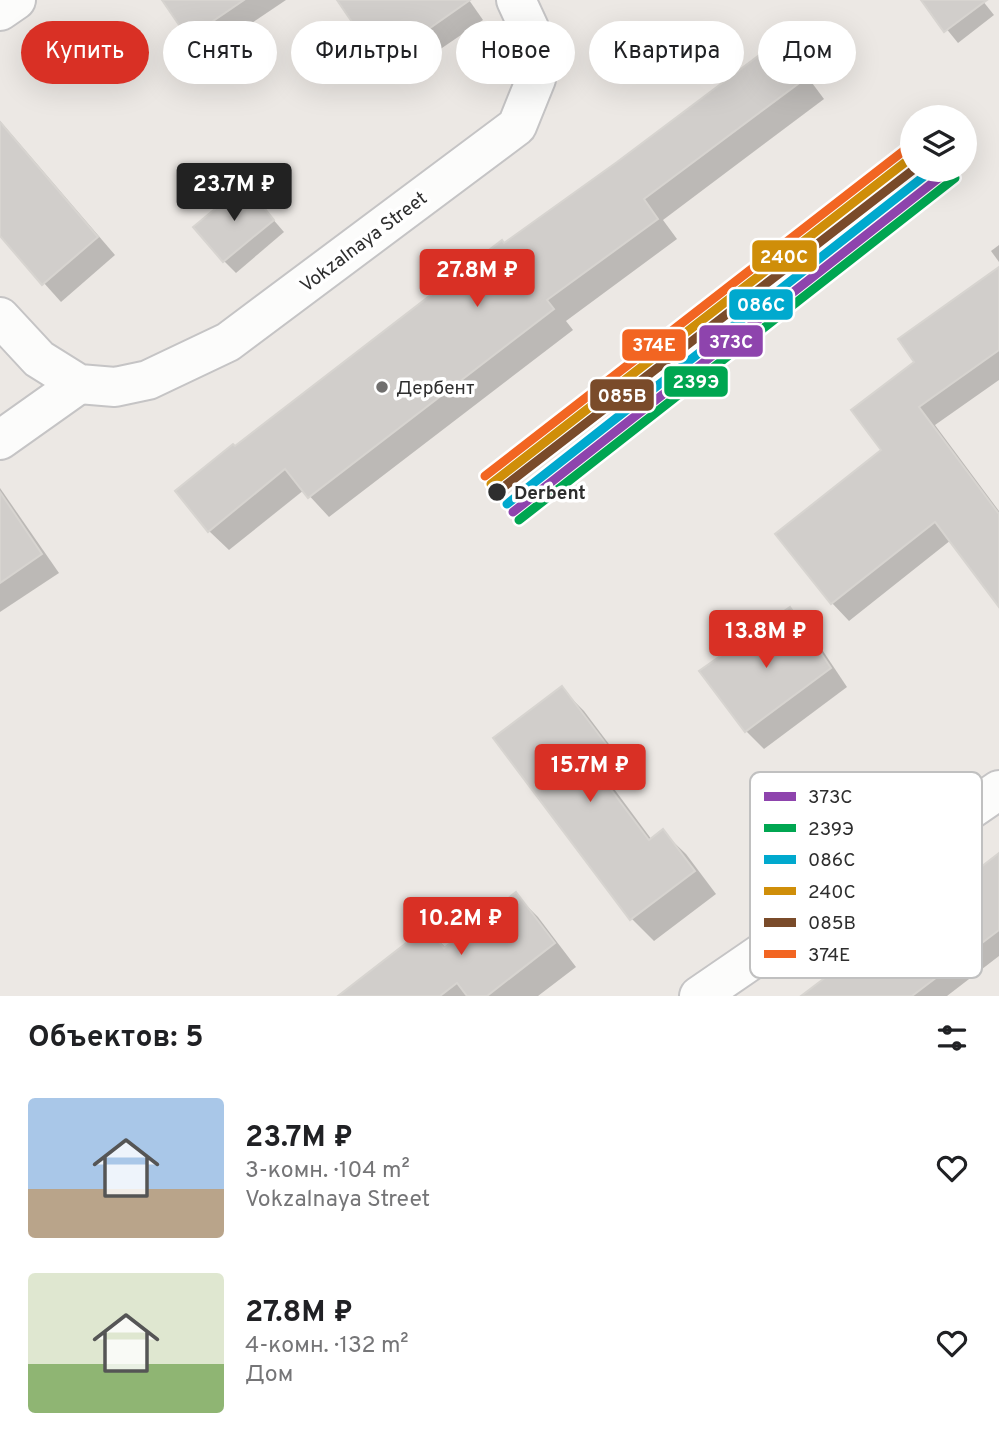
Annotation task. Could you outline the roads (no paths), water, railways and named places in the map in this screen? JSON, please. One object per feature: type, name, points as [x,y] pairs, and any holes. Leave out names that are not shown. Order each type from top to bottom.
[{"type":"street","points":[[0,11],[16,0]]},
{"type":"street","name":"Vokzalnaya Street","points":[[0,317],[39,359],[79,384],[115,387],[148,380],[228,342],[517,126],[536,79],[536,43],[516,0]]},
{"type":"street","points":[[0,440],[79,384]]},
{"type":"street","points":[[982,802],[999,790]]},
{"type":"street","points":[[699,996],[750,961]]},
{"type":"place","name":"Дербент","points":[[382,387]]},
{"type":"place","name":"Derbent","points":[[497,492]]}]
